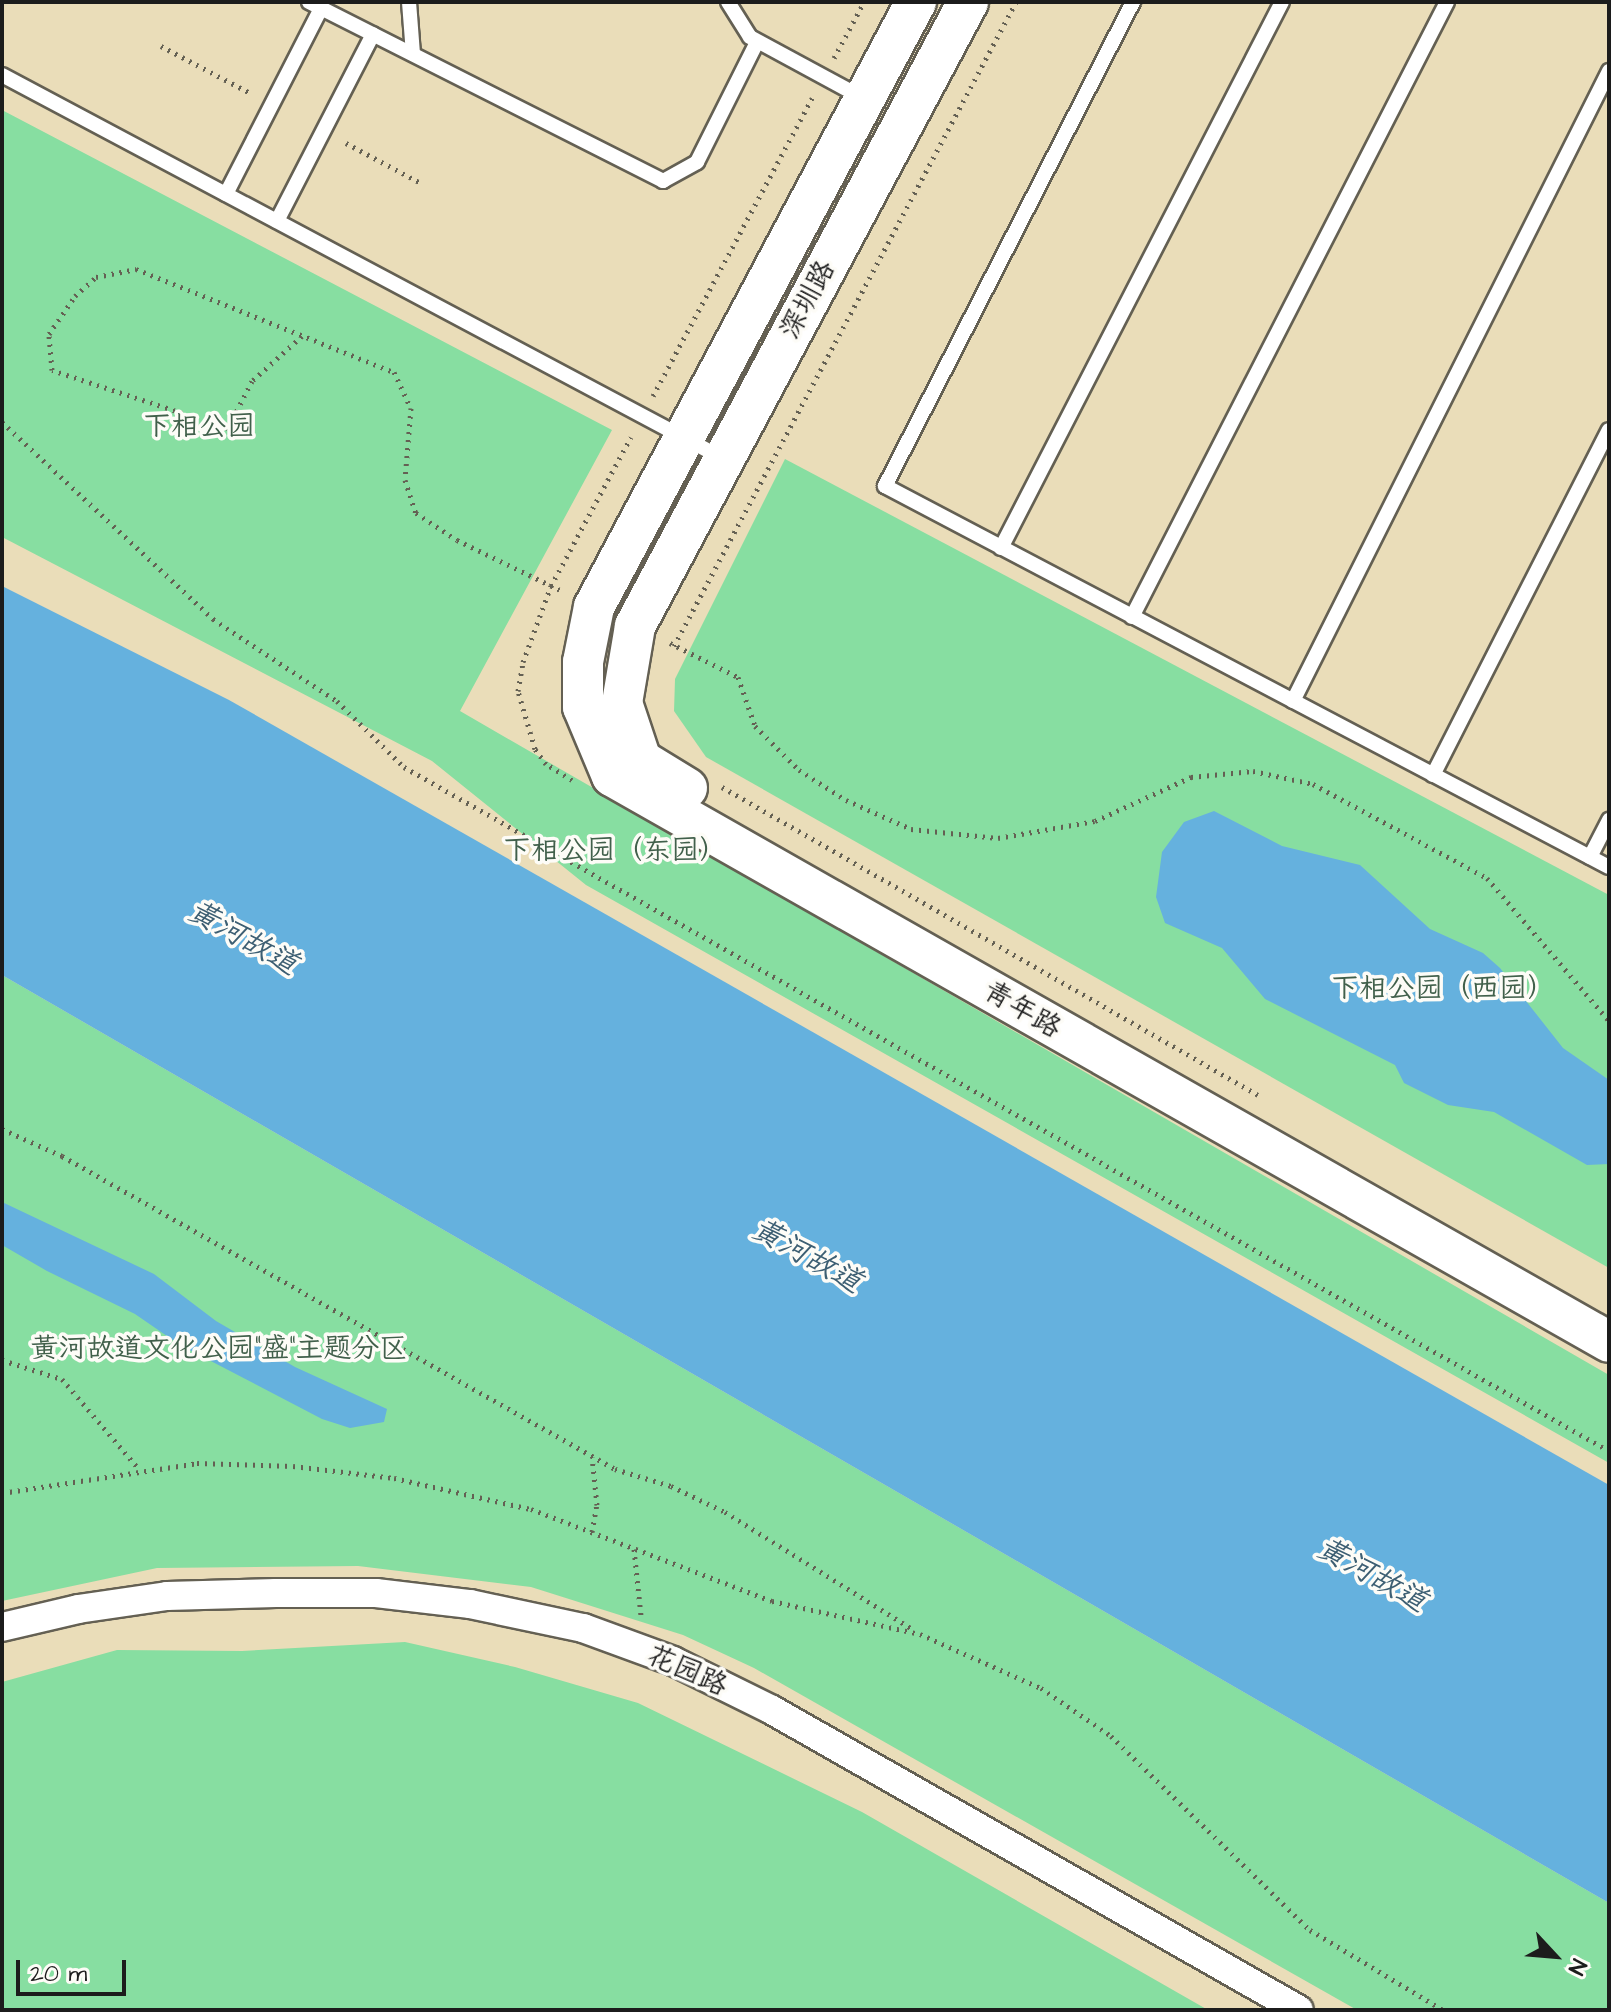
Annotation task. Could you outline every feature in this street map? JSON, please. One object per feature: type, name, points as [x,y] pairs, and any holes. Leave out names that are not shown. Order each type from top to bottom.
[{"type":"street","name":"深圳路","points":[[599,595],[916,2]]},
{"type":"street","name":"深圳路","points":[[641,612],[968,2]]},
{"type":"street","name":"青年路","points":[[599,595],[583,662],[583,707],[612,776],[1609,1342]]},
{"type":"street","name":"青年路","points":[[641,612],[622,703],[641,760],[865,895],[1609,1317]]},
{"type":"street","name":"花园路","points":[[2,1627],[78,1609],[167,1596],[376,1593],[470,1604],[583,1628],[644,1651],[772,1710],[1299,2010]]},
{"type":"lane","points":[[409,2],[413,54]]},
{"type":"lane","points":[[728,2],[757,42],[864,99]]},
{"type":"lane","points":[[1133,2],[885,486],[1609,867]]},
{"type":"lane","points":[[1001,548],[1282,2]]},
{"type":"lane","points":[[1132,617],[1447,2]]},
{"type":"lane","points":[[226,194],[315,5],[663,181],[697,162],[757,42]]},
{"type":"lane","points":[[277,221],[373,34]]},
{"type":"lane","points":[[1293,701],[1609,71]]},
{"type":"lane","points":[[2,75],[723,458]]},
{"type":"lane","points":[[1433,775],[1609,430]]},
{"type":"lane","points":[[1590,857],[1609,820]]},
{"type":"path","points":[[581,784],[546,764],[535,749],[518,691],[533,626],[551,586],[864,2]]},
{"type":"path","points":[[670,656],[1016,2]]},
{"type":"path","points":[[302,336],[252,381],[228,428],[52,370],[49,334],[75,296],[96,277],[136,269],[394,372],[411,408],[405,480],[416,513],[457,540],[551,586],[599,595]]},
{"type":"path","points":[[2,422],[213,619],[337,701],[404,767],[1609,1451]]},
{"type":"path","points":[[641,612],[674,646],[738,677],[755,726],[799,770],[846,800],[911,829],[998,838],[1095,821],[1191,777],[1253,771],[1313,784],[1487,878],[1609,1021]]},
{"type":"path","points":[[720,785],[1267,1100]]},
{"type":"path","points":[[2,1129],[62,1156],[592,1456],[725,1512],[920,1634],[1041,1688],[1111,1736],[1310,1930],[1443,2010]]},
{"type":"path","points":[[2,1360],[62,1379],[140,1469]]},
{"type":"path","points":[[592,1456],[597,1505],[592,1532]]},
{"type":"path","points":[[2,1493],[140,1469],[197,1463],[266,1465],[394,1478],[486,1496],[592,1532],[772,1601],[920,1634]]},
{"type":"path","points":[[634,1549],[644,1651]]},
{"type":"green space","name":"下相公园","points":[[2,110],[612,430],[460,711],[1609,1375],[1609,1463],[586,885],[432,761],[2,537]]},
{"type":"green space","name":"下相公园（西园）","points":[[785,459],[1609,895],[1609,1268],[706,757],[674,711],[675,679]]},
{"type":"green space","name":"黄河故道文化公园“盛”主题分区","points":[[2,975],[1609,1903],[1609,2010],[1357,2010],[754,1668],[683,1635],[531,1587],[358,1566],[157,1568],[2,1601]]},
{"type":"green space","points":[[405,1642],[515,1667],[638,1703],[862,1812],[1208,2010],[2,2010],[2,1682],[117,1650],[242,1651]]},
{"type":"water","name":"黄河故道","points":[[2,586],[229,700],[1609,1485],[1609,1903],[2,975]]},
{"type":"water","points":[[1214,811],[1282,846],[1360,865],[1430,929],[1483,953],[1500,968],[1563,1048],[1609,1080],[1609,1164],[1587,1165],[1494,1112],[1448,1105],[1404,1083],[1395,1065],[1265,999],[1222,948],[1165,923],[1156,897],[1162,852],[1184,822]]},
{"type":"water","points":[[2,1202],[154,1274],[216,1321],[295,1367],[387,1409],[384,1422],[350,1428],[322,1419],[180,1345],[135,1314],[47,1271],[2,1245]]},
{"type":"park label","name":"下相公园（东园）","points":[[615,851]]}]
